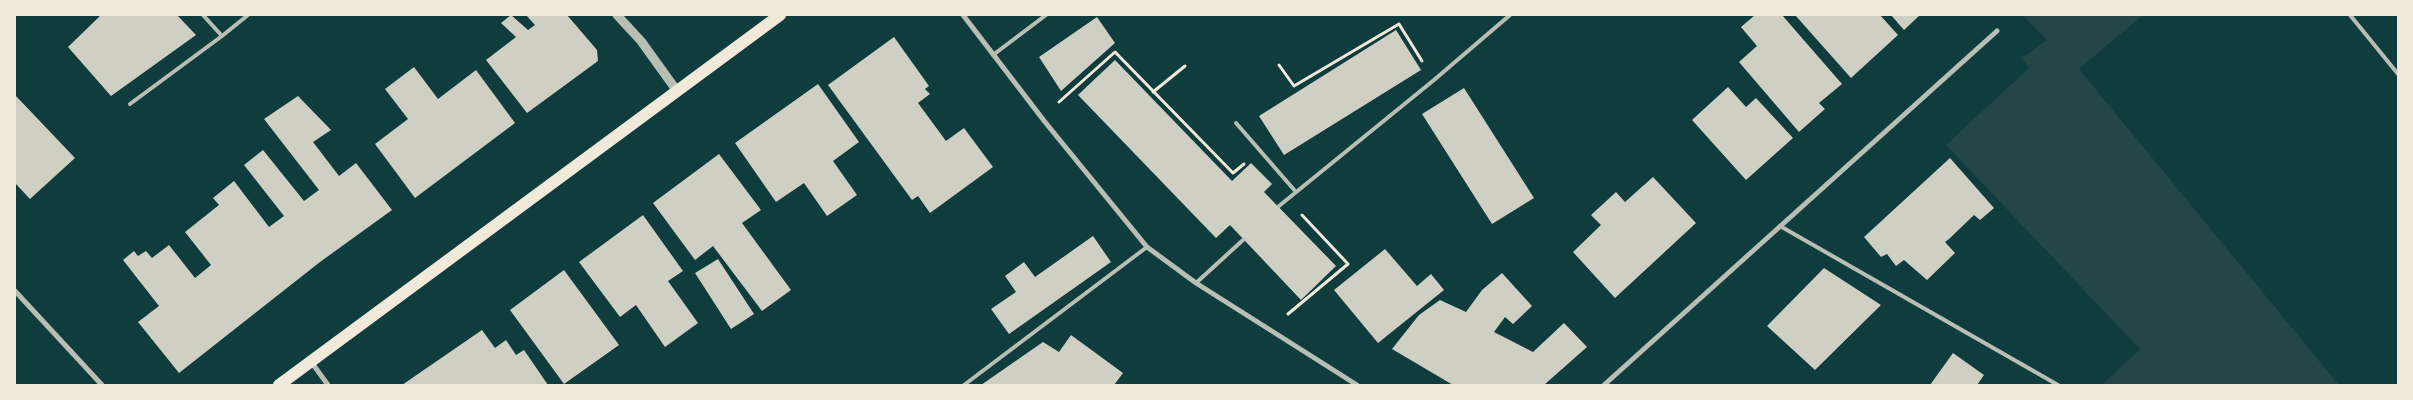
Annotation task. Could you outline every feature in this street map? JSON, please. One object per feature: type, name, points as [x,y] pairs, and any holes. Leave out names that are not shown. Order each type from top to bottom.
[{"type":"main road","points":[[279,385],[780,15]]},
{"type":"street","points":[[617,15],[641,41],[677,91]]},
{"type":"street","points":[[962,15],[1041,118],[1147,247],[1196,284],[1357,385]]},
{"type":"street","points":[[1604,385],[1997,31]]},
{"type":"street","points":[[15,291],[102,385]]},
{"type":"street","points":[[312,362],[328,385]]},
{"type":"lane","points":[[203,15],[222,36]]},
{"type":"lane","points":[[130,104],[248,15]]},
{"type":"lane","points":[[993,55],[1046,15]]},
{"type":"lane","points":[[1279,206],[1434,80],[1510,15]]},
{"type":"lane","points":[[2350,15],[2398,74]]},
{"type":"lane","points":[[1236,123],[1296,192]]},
{"type":"lane","points":[[1780,226],[2058,385]]},
{"type":"lane","points":[[1196,284],[1243,240]]},
{"type":"lane","points":[[964,385],[1147,247]]},
{"type":"path","points":[[1279,65],[1294,86],[1399,24],[1434,80]]},
{"type":"path","points":[[1041,118],[1116,52],[1234,173],[1251,158]]},
{"type":"path","points":[[1153,92],[1184,66]]},
{"type":"path","points":[[1268,330],[1348,264],[1288,200]]},
{"type":"shaded area","points":[[2022,15],[2143,15],[2079,69],[2339,385],[2102,385],[2140,349],[1946,145],[2029,68],[2022,58],[2047,40]]},
{"type":"building","points":[[101,15],[177,15],[196,35],[111,96],[68,47]]},
{"type":"building","points":[[511,15],[528,30],[535,25],[526,15],[567,15],[597,50],[598,61],[527,113],[486,60],[516,37],[501,23]]},
{"type":"building","points":[[1755,15],[1782,15],[1842,84],[1819,103],[1825,109],[1799,132],[1739,62],[1757,46],[1741,27]]},
{"type":"building","points":[[1795,15],[1880,15],[1898,35],[1851,78]]},
{"type":"building","points":[[1891,15],[1920,15],[1904,30]]},
{"type":"building","points":[[1097,17],[1115,43],[1061,91],[1039,57]]},
{"type":"building","points":[[1396,30],[1421,70],[1284,155],[1259,116]]},
{"type":"building","points":[[894,37],[929,86],[925,89],[930,94],[918,103],[946,141],[964,128],[993,167],[930,213],[918,196],[912,200],[828,85]]},
{"type":"building","points":[[1115,60],[1232,181],[1251,163],[1272,184],[1264,192],[1336,266],[1301,300],[1230,225],[1216,238],[1078,95]]},
{"type":"building","points":[[414,67],[438,99],[476,70],[515,123],[415,198],[375,144],[408,119],[385,89]]},
{"type":"building","points":[[818,84],[859,142],[833,161],[857,195],[827,216],[804,183],[776,202],[735,143]]},
{"type":"building","points":[[1728,87],[1746,107],[1756,98],[1793,138],[1746,180],[1692,120]]},
{"type":"building","points":[[1464,88],[1534,198],[1492,224],[1422,114]]},
{"type":"building","points":[[15,95],[75,158],[30,199],[15,183]]},
{"type":"building","points":[[298,96],[331,130],[313,142],[339,176],[356,163],[392,210],[320,262],[179,373],[138,322],[159,306],[123,260],[134,251],[138,256],[146,251],[152,258],[169,245],[195,278],[211,265],[185,232],[219,205],[213,198],[234,181],[269,227],[284,216],[244,165],[263,150],[304,201],[319,190],[264,119]]},
{"type":"building","points":[[719,154],[761,210],[742,223],[791,290],[762,311],[713,246],[695,260],[653,203]]},
{"type":"building","points":[[1950,158],[1994,208],[1980,220],[1974,215],[1945,242],[1955,253],[1927,280],[1904,260],[1896,266],[1887,254],[1881,257],[1864,237]]},
{"type":"building","points":[[1653,177],[1696,223],[1615,298],[1573,252],[1601,225],[1591,215],[1616,192],[1625,202]]},
{"type":"building","points":[[643,215],[683,271],[668,281],[698,323],[665,347],[636,305],[620,317],[579,262]]},
{"type":"building","points":[[1093,236],[1111,262],[1009,334],[991,309],[1016,292],[1005,276],[1024,262],[1035,277]]},
{"type":"building","points":[[1385,249],[1417,286],[1431,274],[1444,290],[1378,343],[1334,290]]},
{"type":"building","points":[[718,259],[754,314],[731,329],[695,273]]},
{"type":"building","points":[[1824,268],[1881,305],[1815,370],[1767,326]]},
{"type":"building","points":[[564,270],[619,345],[564,384],[510,310]]},
{"type":"building","points":[[1502,273],[1532,306],[1513,324],[1505,317],[1494,332],[1533,352],[1564,323],[1587,347],[1544,385],[1453,385],[1392,349],[1419,315],[1440,300],[1466,312],[1482,290]]},
{"type":"building","points":[[482,330],[495,348],[506,340],[516,355],[524,350],[548,385],[402,385]]},
{"type":"building","points":[[1071,335],[1123,373],[1114,385],[981,385],[1043,342],[1059,352]]},
{"type":"building","points":[[1953,353],[1984,375],[1977,385],[1930,385]]}]
